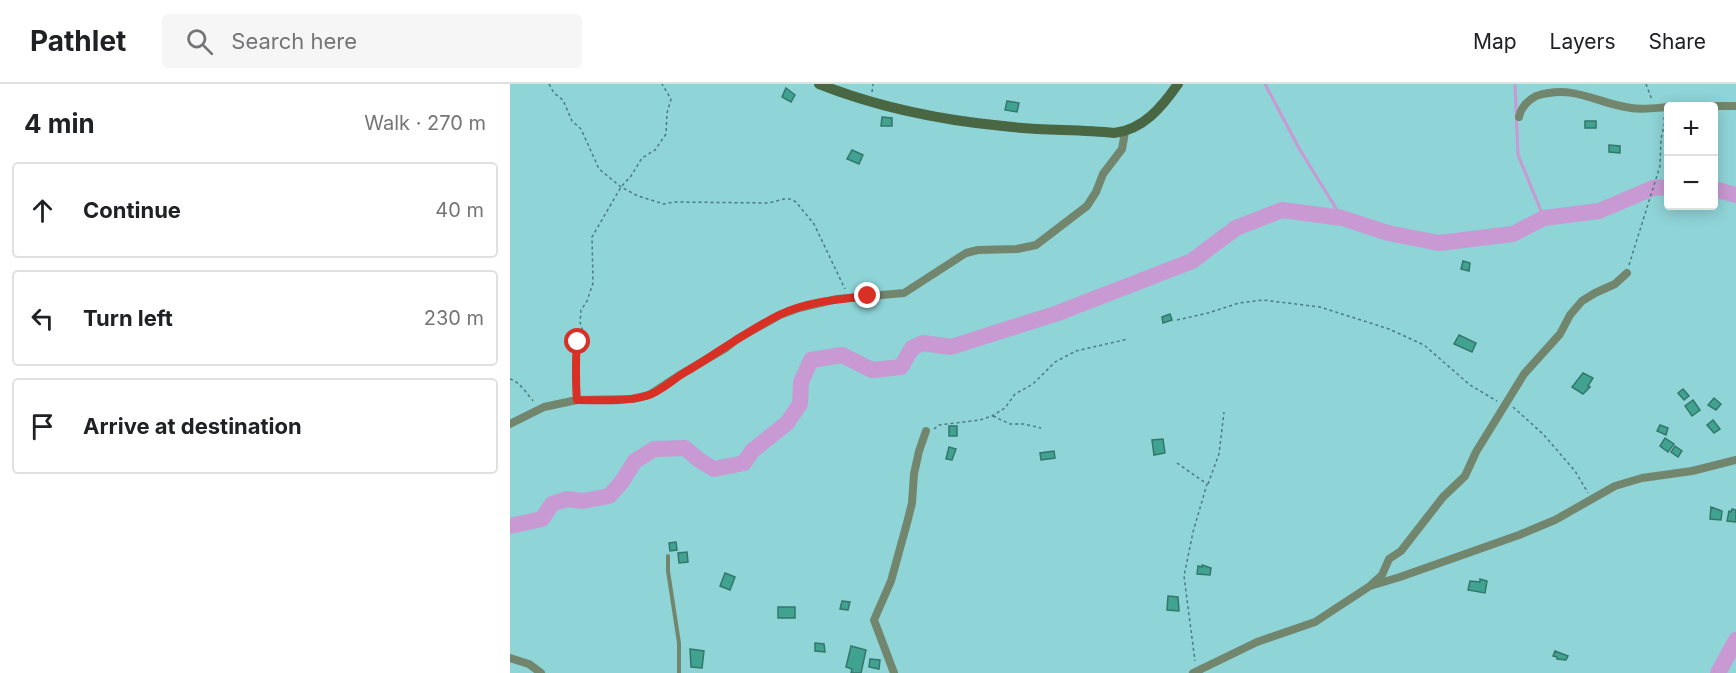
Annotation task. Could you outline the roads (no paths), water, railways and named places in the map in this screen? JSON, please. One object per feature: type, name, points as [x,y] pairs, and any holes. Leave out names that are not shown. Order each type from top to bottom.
[{"type":"street","points":[[819,84],[897,109],[981,123],[1028,128],[1125,132],[1136,128],[1146,120],[1168,98],[1178,84]]},
{"type":"street","points":[[1519,117],[1524,104],[1532,98],[1543,93],[1563,90],[1575,90],[1633,109],[1664,107]]},
{"type":"street","points":[[1718,106],[1736,106]]},
{"type":"street","points":[[510,424],[544,407],[577,400],[632,399],[649,395],[737,339],[780,315],[799,308],[849,298],[904,293],[966,253],[978,250],[1017,249],[1036,245],[1087,206],[1104,174],[1122,149],[1125,132]]},
{"type":"street","points":[[1194,672],[1257,642],[1315,622],[1370,586],[1382,574],[1389,559],[1401,551],[1443,497],[1465,476],[1476,452],[1524,375],[1560,334],[1570,315],[1582,302],[1615,284],[1627,273]]},
{"type":"street","points":[[894,673],[874,620],[891,581],[907,524],[914,490],[914,474],[926,431]]},
{"type":"street","points":[[1370,586],[1519,535],[1555,520],[1615,486],[1642,478],[1692,471],[1736,460]]},
{"type":"street","points":[[510,658],[529,664],[542,673]]},
{"type":"lane","points":[[668,556],[674,622],[679,643],[679,673]]},
{"type":"waterway","points":[[1265,84],[1300,150],[1342,218]]},
{"type":"waterway","points":[[1515,84],[1518,155],[1544,218]]},
{"type":"waterway","points":[[510,526],[542,519],[552,504],[567,499],[583,501],[609,496],[621,483],[635,461],[654,449],[685,448],[714,469],[744,463],[752,451],[787,423],[800,404],[801,382],[811,360],[842,355],[872,370],[901,367],[912,348],[923,343],[951,347],[1058,313],[1192,261],[1236,228],[1282,210],[1342,218],[1388,233],[1439,243],[1513,234],[1544,218],[1599,211],[1653,188],[1664,187]]},
{"type":"waterway","points":[[1718,190],[1736,195]]},
{"type":"waterway","points":[[1718,673],[1736,640]]}]
